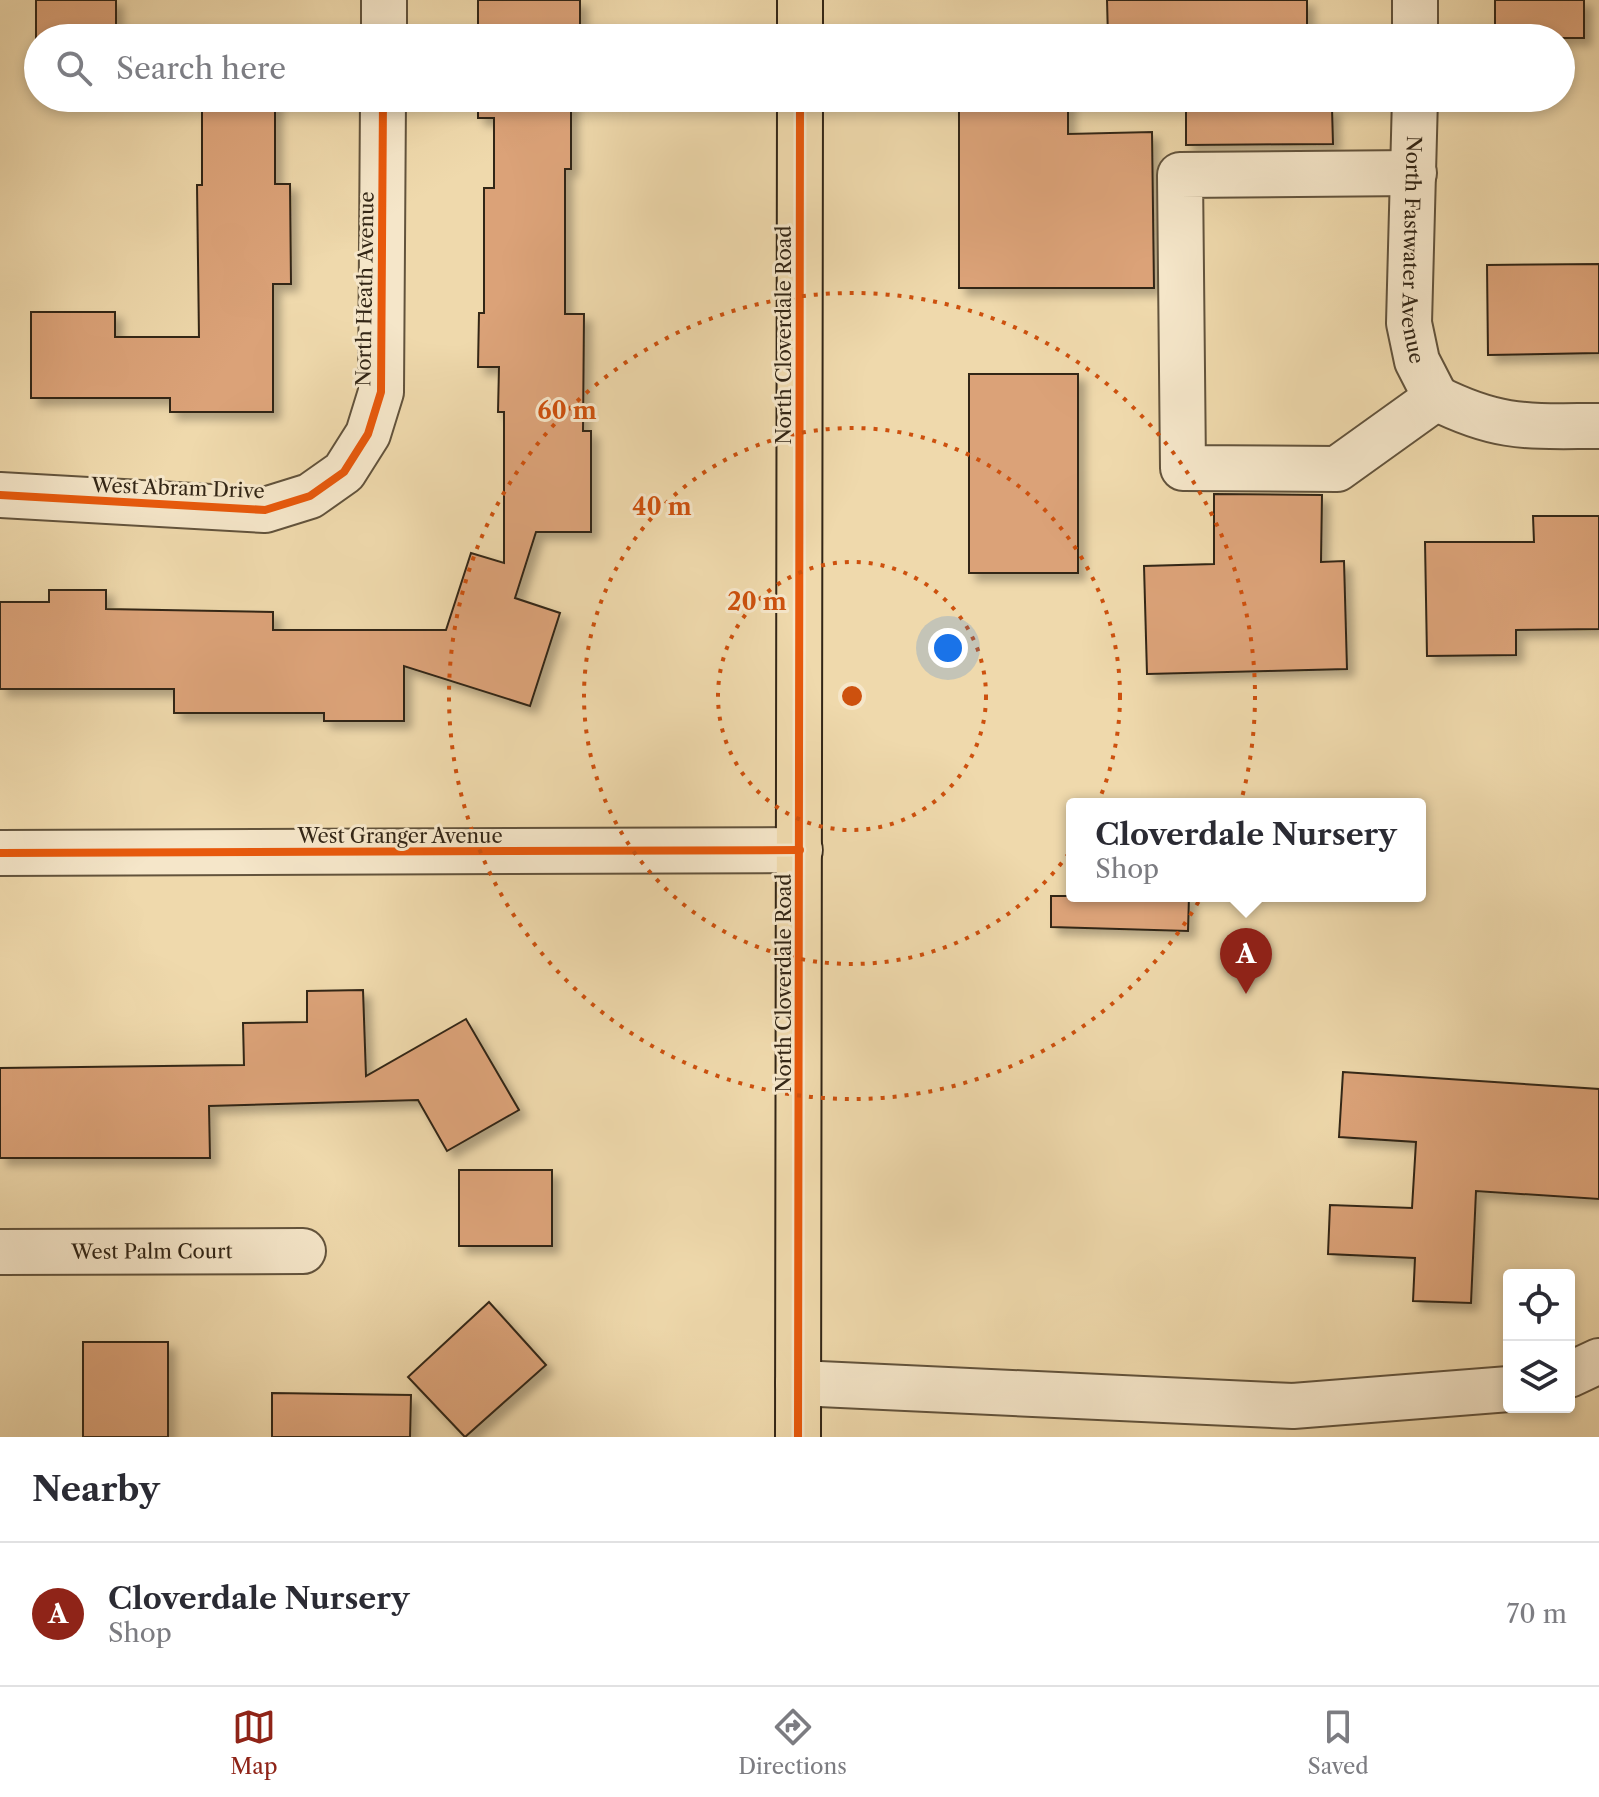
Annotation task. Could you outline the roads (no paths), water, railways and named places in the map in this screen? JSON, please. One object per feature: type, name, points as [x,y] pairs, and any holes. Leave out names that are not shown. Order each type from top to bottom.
[{"type":"main road","points":[[800,0],[800,24]]},
{"type":"main road","name":"North Cloverdale Road","points":[[798,1437],[800,112]]},
{"type":"street","points":[[384,0],[384,24]]},
{"type":"street","points":[[1415,0],[1415,24]]},
{"type":"street","name":"North Heath Avenue","points":[[344,472],[368,434],[381,392],[383,112]]},
{"type":"street","name":"North Fastwater Avenue","points":[[1415,112],[1409,323],[1417,361],[1436,398]]},
{"type":"street","points":[[1414,173],[1180,175],[1183,468],[1337,469],[1436,398],[1473,416],[1511,426],[1599,426]]},
{"type":"street","name":"West Abram Drive","points":[[0,495],[265,510],[310,496],[344,472]]},
{"type":"street","name":"West Granger Avenue","points":[[0,853],[800,850]]},
{"type":"street","name":"West Palm Court","points":[[0,1252],[303,1251]]},
{"type":"street","points":[[1575,1372],[1599,1361]]},
{"type":"street","points":[[798,1383],[1293,1406],[1503,1389]]},
{"type":"place","name":"Cloverdale Nursery","points":[[1246,994]]}]
